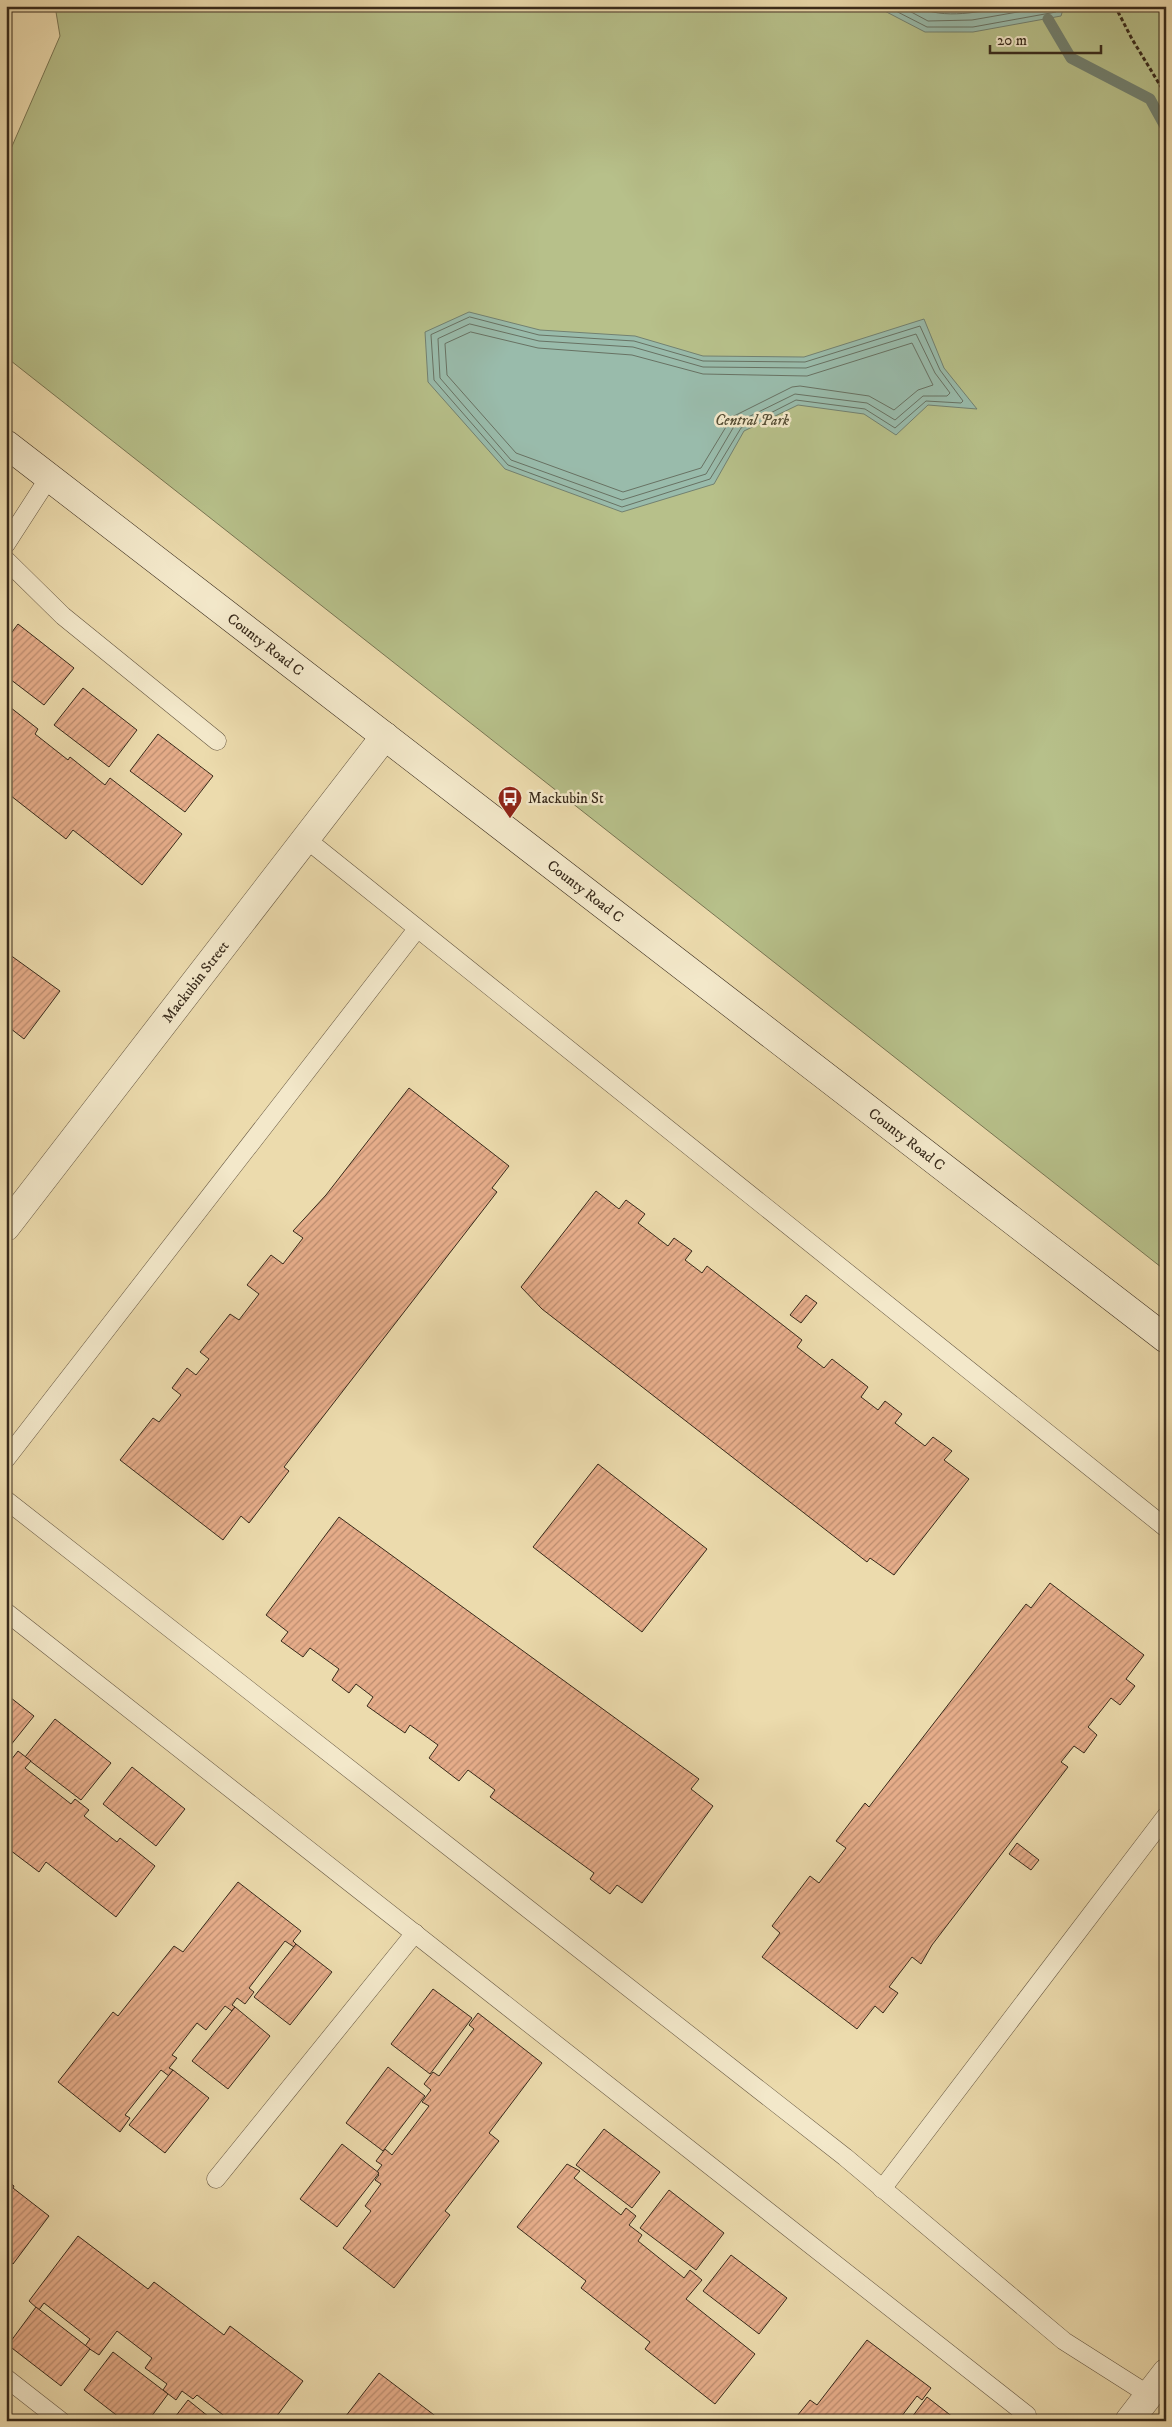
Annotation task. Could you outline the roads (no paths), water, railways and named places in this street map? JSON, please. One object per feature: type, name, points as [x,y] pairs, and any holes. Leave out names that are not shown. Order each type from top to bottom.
[{"type":"main road","name":"County Road C","points":[[6,444],[50,476],[1166,1339]]},
{"type":"main road","name":"Mackubin Street","points":[[9,1218],[306,840],[385,736]]},
{"type":"main road","points":[[1129,2421],[1166,2372]]},
{"type":"lane","points":[[6,544],[50,476]]},
{"type":"lane","points":[[6,560],[63,616],[217,741]]},
{"type":"lane","points":[[306,840],[1166,1528]]},
{"type":"lane","points":[[6,1459],[417,928]]},
{"type":"lane","points":[[6,1500],[845,2157],[1064,2342],[1149,2395]]},
{"type":"lane","points":[[6,1612],[1028,2415],[1023,2421]]},
{"type":"lane","points":[[882,2189],[1166,1816]]},
{"type":"lane","points":[[216,2179],[415,1933]]},
{"type":"lane","points":[[6,2378],[61,2421]]},
{"type":"water","points":[[875,6],[1064,6],[1061,16],[973,32],[925,32]]},
{"type":"water","points":[[469,312],[540,330],[635,336],[703,356],[804,357],[924,319],[944,368],[977,409],[928,405],[896,435],[864,414],[798,405],[744,431],[714,484],[622,512],[505,469],[428,382],[425,332]]},
{"type":"waterway","points":[[1048,19],[1071,58],[1150,99],[1166,128]]},
{"type":"place","name":"Mackubin St","points":[[510,819]]},
{"type":"park label","name":"Central Park","points":[[752,420]]}]
